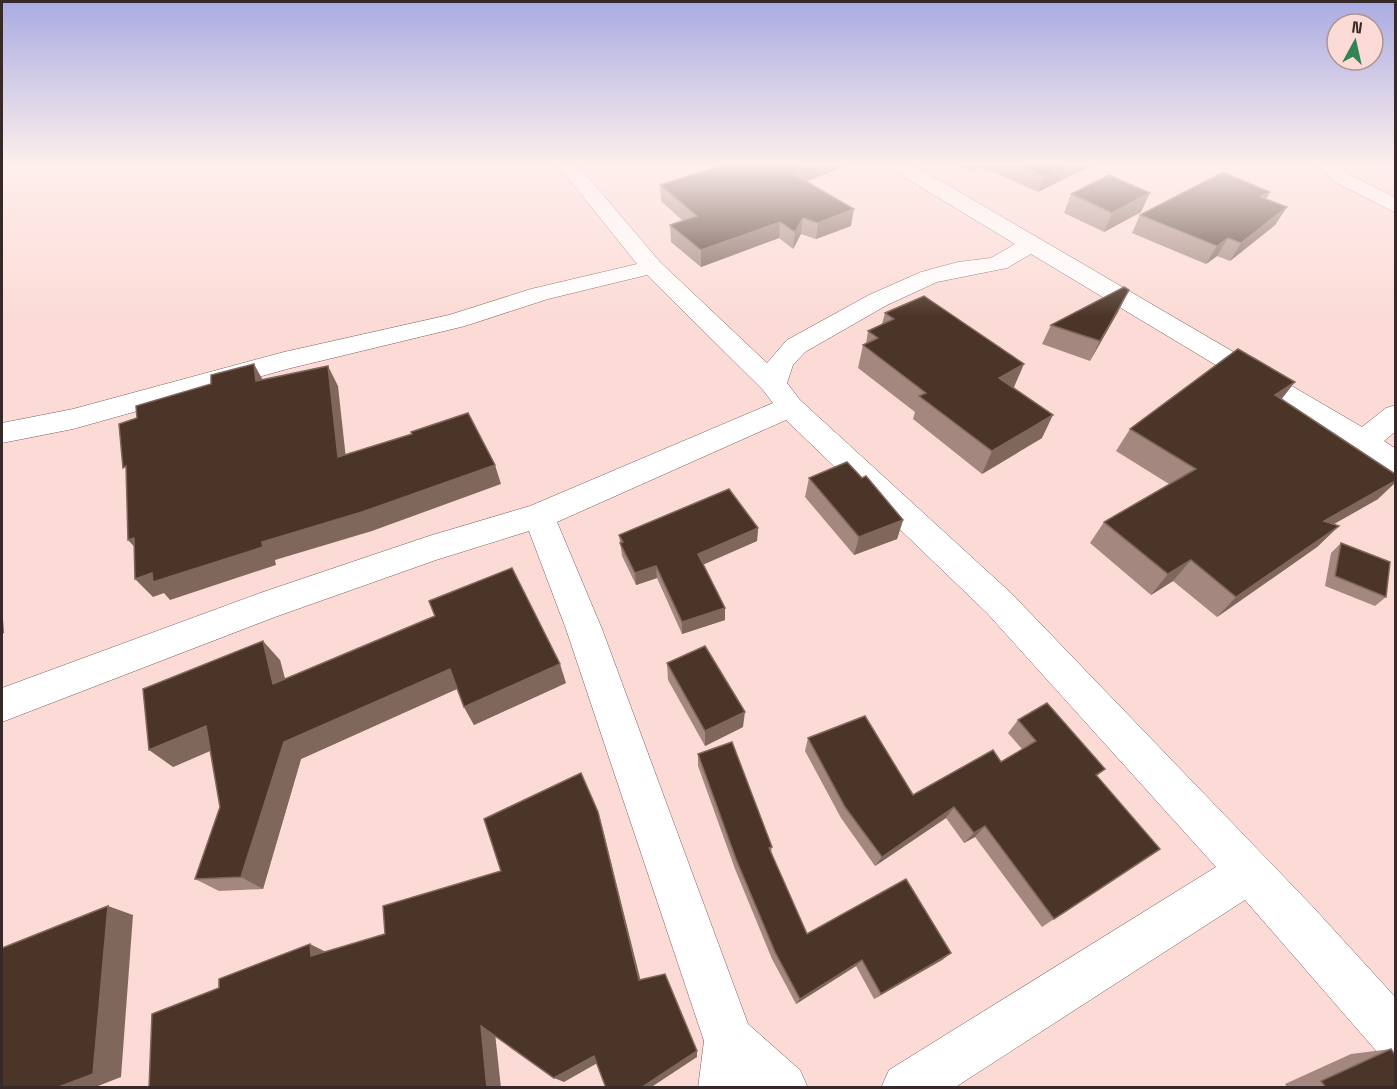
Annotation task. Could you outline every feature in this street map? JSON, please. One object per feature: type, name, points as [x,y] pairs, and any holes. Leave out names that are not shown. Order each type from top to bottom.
[{"type":"street","points":[[608,214],[652,267],[782,396],[999,603],[1395,1035]]},
{"type":"street","points":[[981,214],[1364,441],[1395,465]]},
{"type":"street","points":[[782,396],[781,362],[796,346],[878,300],[929,277],[958,269],[981,268],[999,263],[1032,244]]},
{"type":"street","points":[[2,433],[73,418],[284,361],[456,321],[540,294],[652,267]]},
{"type":"street","points":[[2,705],[263,607],[429,549],[539,516],[782,396]]},
{"type":"street","points":[[1364,441],[1395,415]]},
{"type":"street","points":[[539,516],[584,629],[727,1064],[782,1088]]},
{"type":"street","points":[[907,1088],[1248,872]]},
{"type":"building","points":[[694,214],[842,214],[818,223],[803,218],[795,232],[780,222],[701,250],[670,225],[697,216]]},
{"type":"building","points":[[1278,214],[1241,243],[1228,238],[1217,246],[1140,215]]},
{"type":"building","points":[[1124,287],[1129,290],[1100,341],[1051,325]]},
{"type":"building","points":[[924,296],[1024,364],[999,378],[1053,415],[992,451],[919,396],[926,393],[863,345],[878,338],[868,331],[894,319],[885,313]]},
{"type":"building","points":[[1238,349],[1295,382],[1275,395],[1395,474],[1395,481],[1324,521],[1339,526],[1236,597],[1191,560],[1168,574],[1104,522],[1196,469],[1130,429]]},
{"type":"building","points":[[254,364],[256,381],[328,366],[338,457],[412,434],[411,432],[468,413],[495,465],[362,512],[262,542],[263,547],[153,582],[152,573],[135,579],[134,538],[128,540],[126,466],[123,468],[119,424],[137,418],[136,406],[211,384],[211,375]]},
{"type":"building","points":[[847,462],[862,478],[866,476],[903,520],[859,537],[809,478]]},
{"type":"building","points":[[729,489],[758,528],[698,554],[725,608],[682,622],[656,566],[635,573],[620,543],[623,542],[619,535]]},
{"type":"building","points":[[1341,543],[1390,562],[1386,597],[1335,576]]},
{"type":"building","points":[[512,568],[560,664],[464,707],[450,669],[284,742],[241,877],[195,879],[220,807],[206,726],[149,750],[143,689],[263,641],[273,684],[435,616],[429,601]]},
{"type":"building","points":[[705,646],[745,712],[705,731],[667,663]]},
{"type":"building","points":[[1047,703],[1105,769],[1096,775],[1160,849],[1054,919],[985,826],[974,833],[954,807],[882,857],[845,807],[808,738],[865,716],[913,795],[993,750],[1001,762],[1036,741],[1018,720]]},
{"type":"building","points":[[732,742],[772,847],[769,848],[807,934],[906,879],[951,953],[881,994],[862,960],[800,999],[775,952],[736,859],[698,754]]},
{"type":"building","points":[[581,773],[598,812],[639,980],[665,974],[697,1051],[641,1088],[606,1088],[594,1056],[554,1078],[481,1026],[487,1088],[149,1088],[152,1014],[219,988],[219,979],[310,944],[311,956],[385,934],[383,906],[501,871],[484,819]]},
{"type":"building","points":[[108,906],[93,1074],[56,1088],[2,1088],[2,948]]},
{"type":"building","points":[[1391,1049],[1395,1055],[1395,1088],[1326,1088],[1321,1081]]}]
